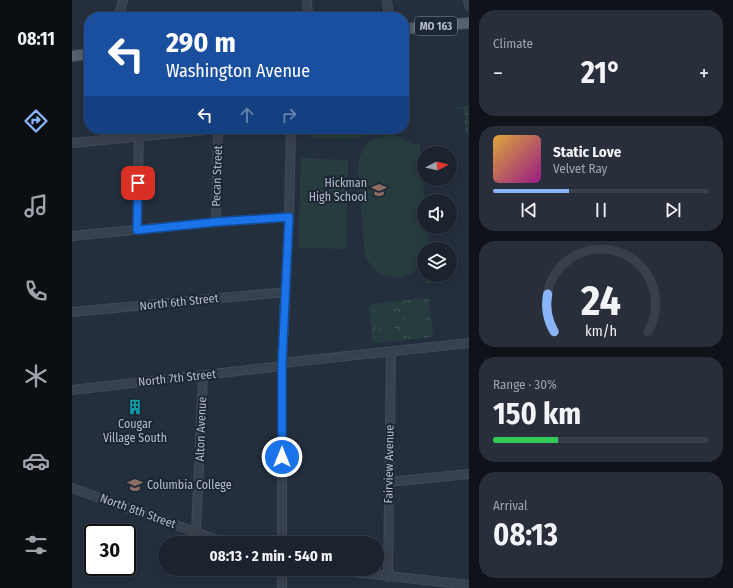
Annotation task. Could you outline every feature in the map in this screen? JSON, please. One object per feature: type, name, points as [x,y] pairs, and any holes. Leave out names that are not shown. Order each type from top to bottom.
[{"type":"main road","name":"MO 163","points":[[409,29],[469,23]]},
{"type":"main road","points":[[72,56],[84,55]]},
{"type":"street","points":[[120,12],[123,0]]},
{"type":"street","points":[[307,0],[308,12]]},
{"type":"street","points":[[387,0],[388,12]]},
{"type":"street","points":[[468,0],[469,6]]},
{"type":"street","points":[[72,143],[132,134]]},
{"type":"street","points":[[137,230],[139,134]]},
{"type":"street","name":"Pecan Street","points":[[216,222],[218,134]]},
{"type":"street","points":[[282,536],[282,365],[289,217],[291,134]]},
{"type":"street","points":[[72,236],[216,222],[289,217]]},
{"type":"street","name":"North 6th Street","points":[[72,312],[286,292]]},
{"type":"street","name":"North 7th Street","points":[[72,390],[469,343]]},
{"type":"street","name":"Fairview Avenue","points":[[388,577],[391,352]]},
{"type":"street","name":"Alton Avenue","points":[[196,532],[203,375]]},
{"type":"street","points":[[389,482],[469,474]]},
{"type":"street","name":"North 8th Street","points":[[72,488],[207,536]]},
{"type":"street","points":[[282,576],[282,588]]},
{"type":"street","points":[[380,576],[469,585]]},
{"type":"green space","points":[[469,106],[469,134],[466,134],[464,109],[457,109],[457,107]]},
{"type":"green space","points":[[311,134],[368,134],[359,138],[311,138]]},
{"type":"green space","points":[[387,135],[401,137],[412,144],[420,144],[420,146],[417,146],[417,186],[424,186],[424,194],[417,194],[417,234],[428,234],[428,242],[417,242],[417,270],[407,276],[399,278],[391,278],[376,271],[365,255],[358,170],[360,157],[365,146],[374,139]]},
{"type":"green space","points":[[301,158],[348,160],[346,249],[298,248]]},
{"type":"green space","points":[[426,298],[429,300],[433,335],[431,337],[375,343],[372,341],[369,307],[371,304]]},
{"type":"green space","points":[[424,302],[424,311],[405,313],[404,304]]},
{"type":"green space","points":[[393,305],[394,314],[375,316],[374,307]]},
{"type":"green space","points":[[425,313],[426,323],[406,325],[405,316]]},
{"type":"green space","points":[[395,317],[396,326],[376,328],[375,319]]},
{"type":"green space","points":[[426,325],[427,334],[407,337],[407,327]]},
{"type":"green space","points":[[396,328],[397,338],[377,340],[376,331]]},
{"type":"place","name":"Hickman High School","points":[[379,190]]},
{"type":"place","name":"Cougar Village South","points":[[135,407]]},
{"type":"place","name":"Columbia College","points":[[135,485]]},
{"type":"route","points":[[138,183],[137,230],[216,222],[289,217],[282,363],[282,457]]}]
